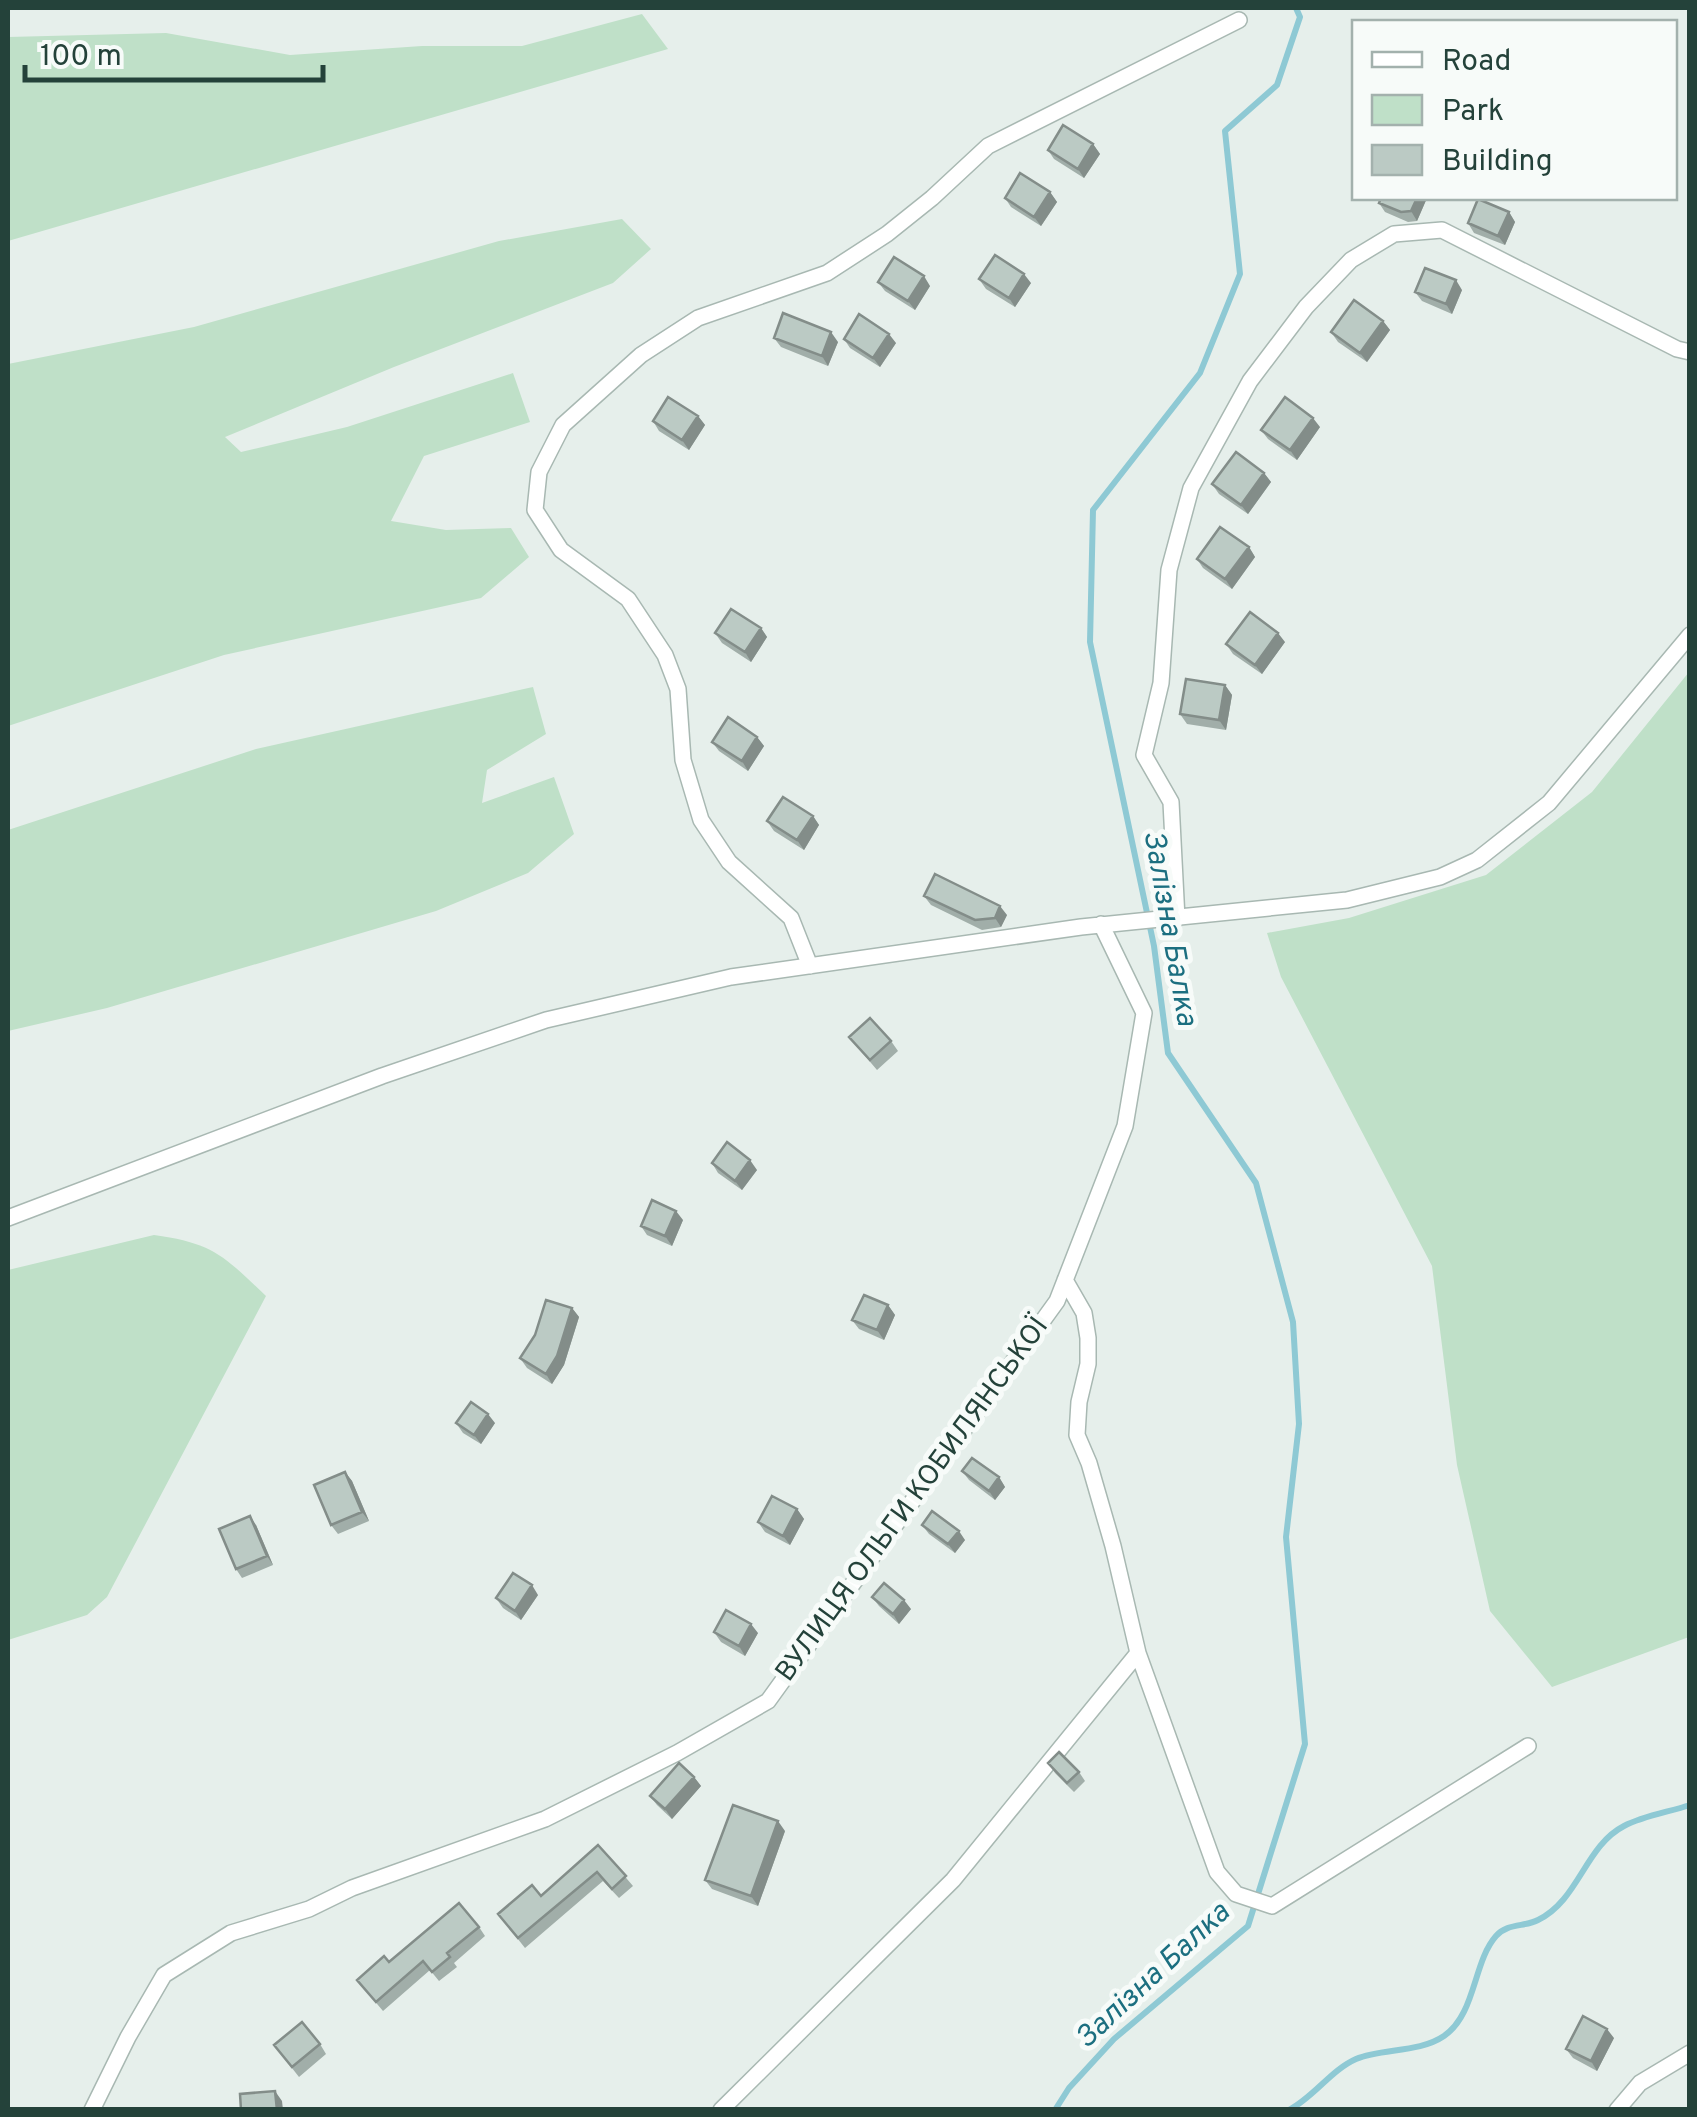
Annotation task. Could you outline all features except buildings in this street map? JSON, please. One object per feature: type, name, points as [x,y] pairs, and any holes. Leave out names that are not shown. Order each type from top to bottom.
[{"type":"street","points":[[810,966],[792,918],[729,862],[701,820],[683,760],[678,689],[665,655],[628,599],[561,550],[535,510],[539,472],[562,425],[642,355],[684,327],[698,318],[827,273],[888,234],[988,146],[1240,20]]},
{"type":"street","points":[[1170,920],[1171,802],[1144,755],[1161,683],[1169,570],[1190,488],[1250,381],[1306,308],[1351,260],[1394,234],[1442,230],[1690,352]]},
{"type":"street","points":[[8,1218],[382,1076],[546,1020],[730,977],[1104,924],[1347,900],[1440,877],[1476,860],[1549,803],[1690,635]]},
{"type":"street","name":"ВУЛИЦЯ ОЛЬГИ КОБИЛЯНСЬКОЇ","points":[[92,2110],[128,2036],[164,1975],[232,1933],[309,1910],[352,1888],[545,1819],[768,1701],[1057,1301],[1125,1126],[1144,1014],[1104,924]]},
{"type":"street","points":[[1065,1280],[1084,1313],[1088,1338],[1077,1435],[1090,1463],[1138,1653],[1217,1872],[1242,1898],[1268,1906],[1282,1900],[1528,1746]]},
{"type":"street","points":[[721,2110],[952,1880],[1138,1653]]},
{"type":"street","points":[[1617,2110],[1640,2083],[1690,2053]]},
{"type":"green space","points":[[642,14],[668,49],[8,241],[8,37],[166,33],[290,55],[422,46],[522,46]]},
{"type":"green space","points":[[622,219],[651,249],[613,283],[225,437],[241,452],[347,427],[513,373],[530,422],[424,456],[391,521],[446,530],[511,528],[529,557],[481,598],[224,655],[8,726],[8,364],[194,327],[499,241]]},
{"type":"green space","points":[[1689,672],[1689,1637],[1552,1687],[1490,1611],[1457,1465],[1432,1266],[1281,977],[1267,933],[1349,918],[1486,875],[1592,792]]},
{"type":"green space","points":[[533,687],[546,734],[487,770],[482,803],[554,777],[574,834],[528,873],[436,911],[107,1008],[8,1031],[8,830],[256,749]]},
{"type":"green space","points":[[154,1235],[204,1247],[266,1296],[107,1597],[87,1615],[8,1640],[8,1270]]},
{"type":"waterway","name":"Залізна Балка","points":[[1055,2110],[1069,2088],[1114,2039],[1248,1926],[1305,1744],[1286,1537],[1299,1424],[1293,1322],[1256,1183],[1168,1053],[1154,946],[1090,642],[1093,510],[1200,373],[1240,274],[1225,131],[1277,85],[1300,17],[1296,8]]},
{"type":"waterway","points":[[1289,2110],[1356,2059],[1423,2045],[1444,2036],[1462,2015],[1496,1936],[1552,1911],[1600,1846],[1624,1826],[1690,1805]]}]
